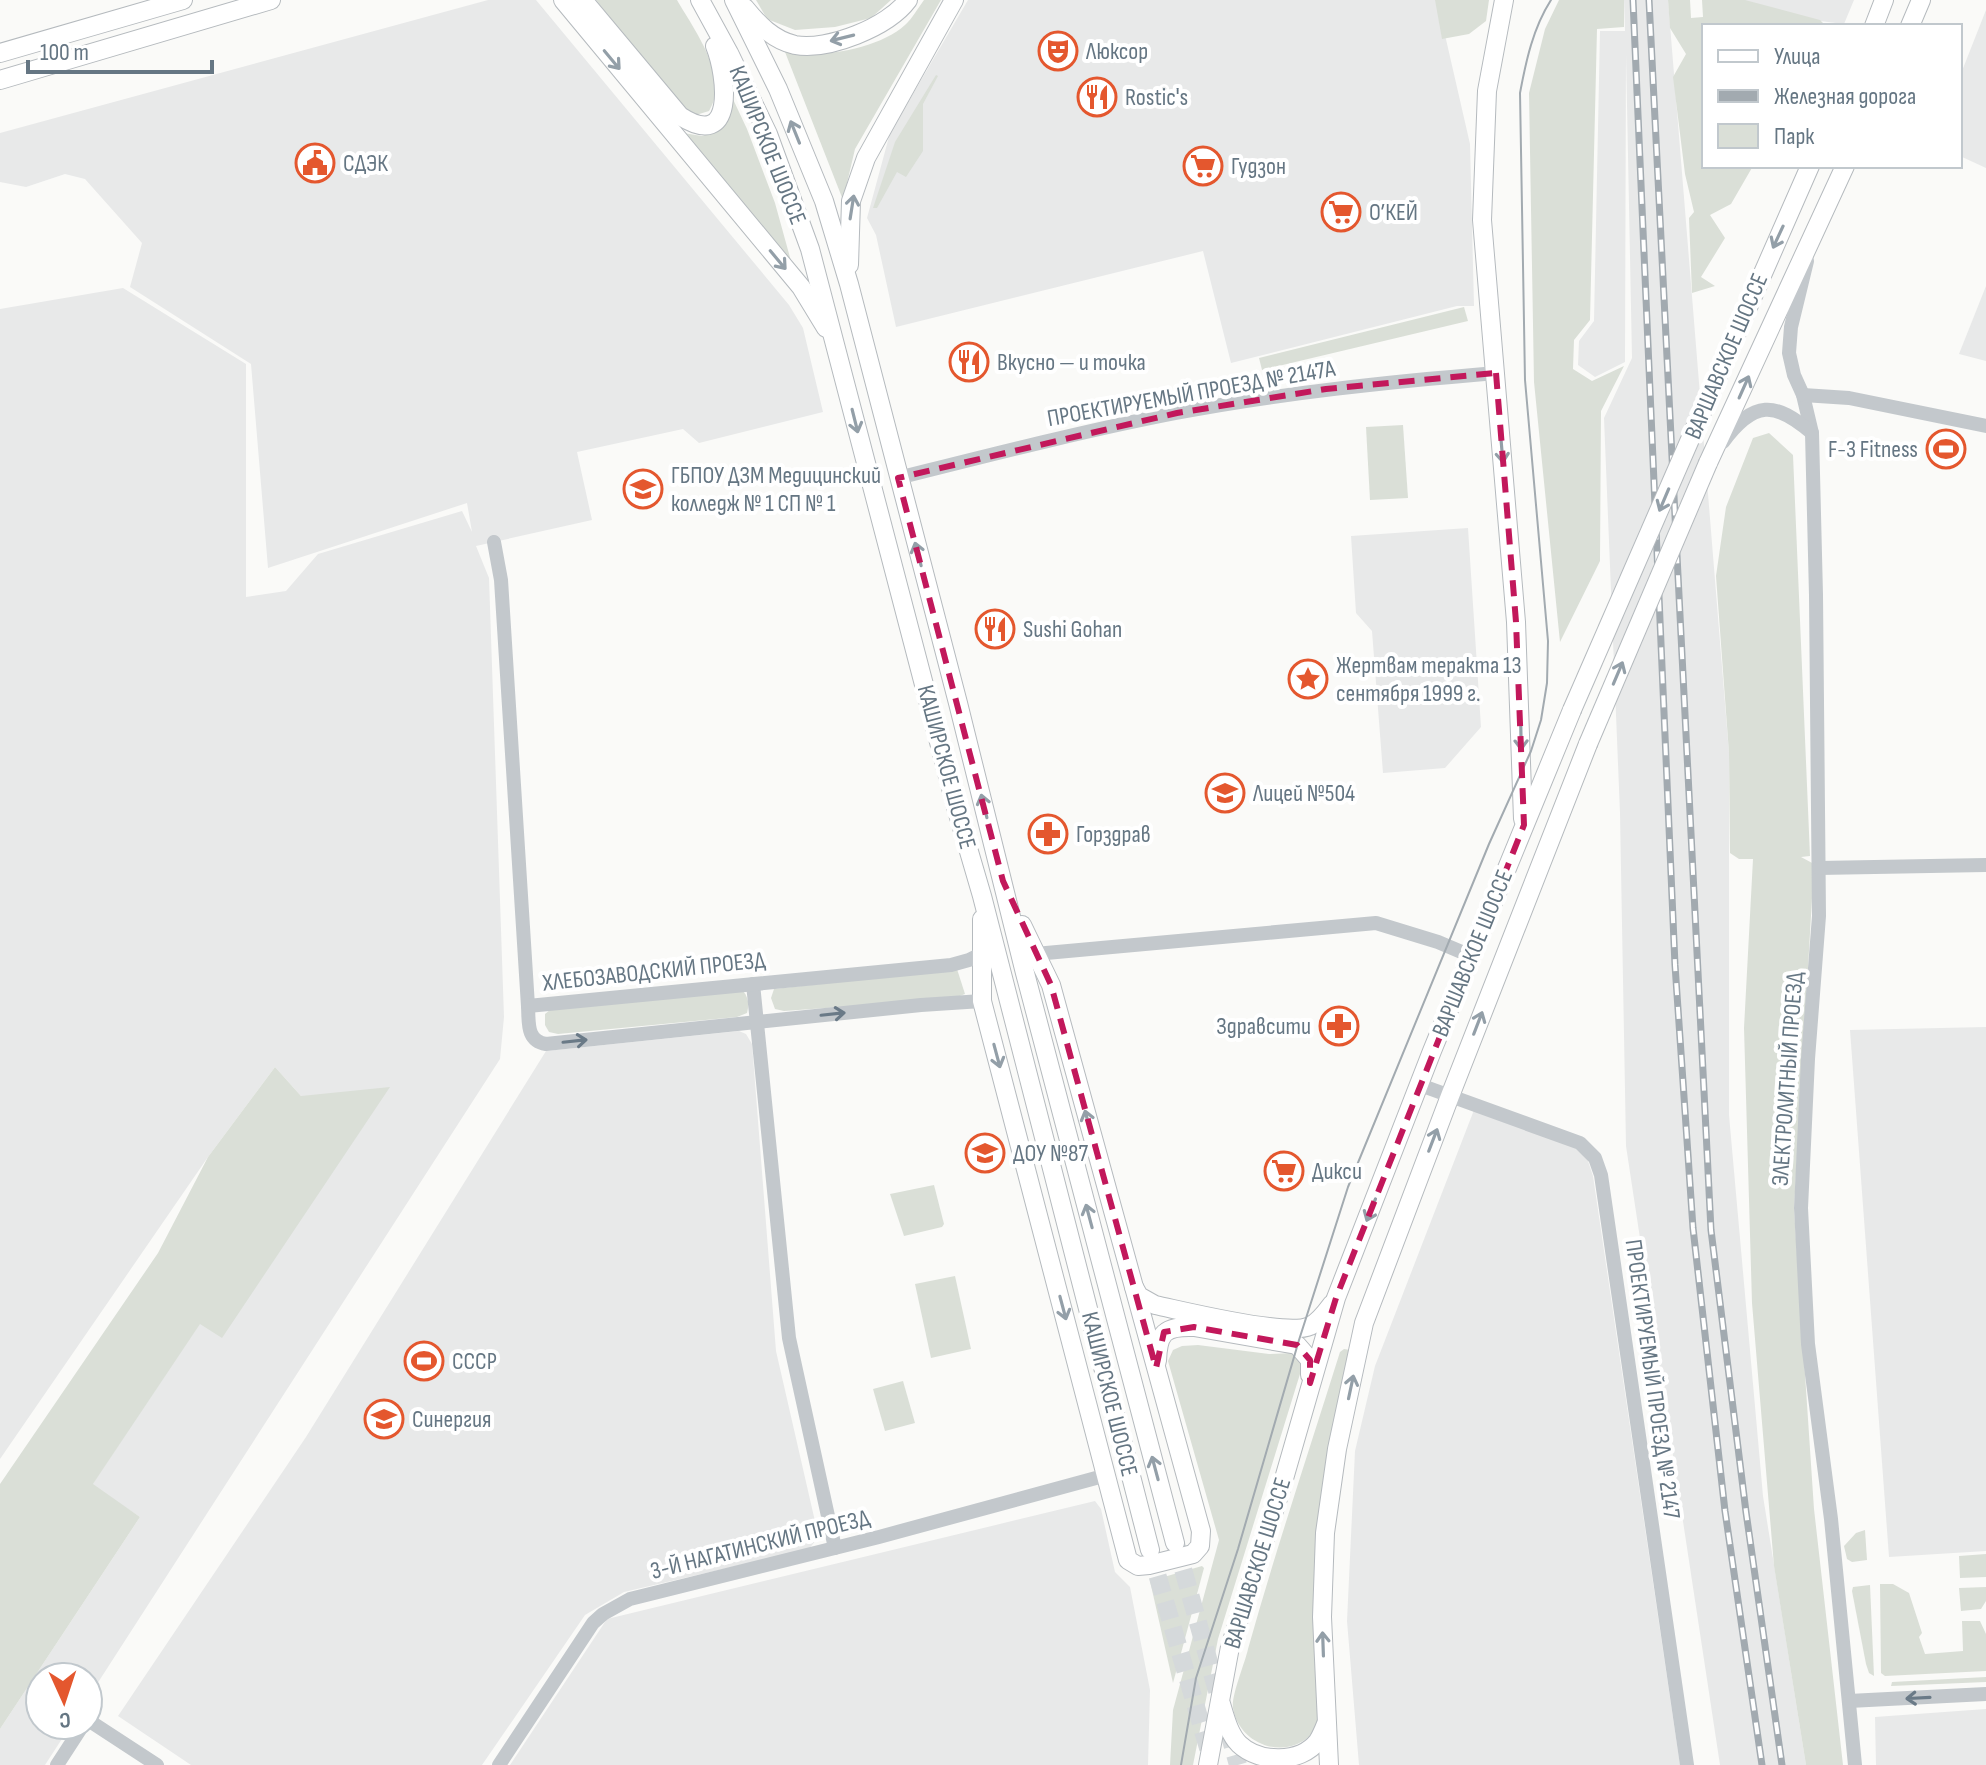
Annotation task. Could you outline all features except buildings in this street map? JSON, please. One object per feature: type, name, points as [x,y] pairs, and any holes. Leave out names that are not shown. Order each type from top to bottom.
[{"type":"main road","points":[[88,28],[158,0]]},
{"type":"main road","points":[[0,53],[183,0]]},
{"type":"main road","points":[[0,80],[271,0]]},
{"type":"main road","points":[[563,0],[801,287],[836,346]]},
{"type":"main road","points":[[583,0],[680,116],[700,126],[718,119],[723,110],[725,88],[721,61],[699,0]]},
{"type":"main road","name":"КАШИРСКОЕ ШОССЕ","points":[[699,0],[729,53],[768,134],[810,249],[982,896],[1150,1550]]},
{"type":"main road","points":[[736,0],[771,34],[797,45],[834,40],[875,28],[908,0]]},
{"type":"main road","name":"КАШИРСКОЕ ШОССЕ","points":[[736,0],[778,89],[824,201],[849,284],[1175,1543]]},
{"type":"main road","points":[[849,284],[851,201],[866,158],[954,0]]},
{"type":"main road","points":[[1504,0],[1487,91],[1482,220],[1516,622],[1524,825]]},
{"type":"main road","points":[[1875,24],[1884,0]]},
{"type":"main road","points":[[1911,24],[1921,0]]},
{"type":"main road","name":"ВАРШАВСКОЕ ШОССЕ","points":[[1208,1765],[1230,1647],[1281,1489],[1336,1298],[1572,710],[1809,168]]},
{"type":"main road","name":"ВАРШАВСКОЕ ШОССЕ","points":[[1329,1765],[1322,1617],[1325,1533],[1337,1449],[1364,1323],[1588,744],[1710,461],[1844,168]]},
{"type":"main road","points":[[982,896],[982,1001],[1128,1560],[1138,1566],[1149,1565],[1193,1554],[1200,1546],[1201,1531],[1051,985],[1003,881]]},
{"type":"main road","points":[[1130,1279],[1139,1296],[1155,1305],[1285,1329],[1309,1327],[1323,1316],[1336,1298]]},
{"type":"main road","points":[[1156,1368],[1157,1342],[1164,1332],[1177,1326],[1194,1327],[1297,1345],[1310,1360],[1310,1383]]},
{"type":"main road","points":[[1221,1701],[1226,1723],[1238,1743],[1257,1755],[1273,1759],[1292,1757],[1307,1749],[1318,1741],[1327,1722]]},
{"type":"street","name":"ЭЛЕКТРОЛИТНЫЙ ПРОЕЗД","points":[[1815,230],[1791,327],[1789,353],[1812,433],[1819,868],[1819,920],[1801,1208],[1808,1344],[1831,1519],[1855,1765]]},
{"type":"street","name":"ПРОЕКТИРУЕМЫЙ ПРОЕЗД № 2147А","points":[[898,478],[1177,413],[1326,389],[1496,373]]},
{"type":"street","points":[[1803,395],[1849,398],[1986,426]]},
{"type":"street","points":[[1710,461],[1733,429],[1747,416],[1762,410],[1776,409],[1787,413],[1812,433]]},
{"type":"street","points":[[494,542],[501,580],[528,1006]]},
{"type":"street","points":[[1819,868],[1986,865]]},
{"type":"street","points":[[1035,954],[1376,923],[1471,956]]},
{"type":"street","name":"ХЛЕБОЗАВОДСКИЙ ПРОЕЗД","points":[[981,954],[951,965],[528,1006],[531,1036],[537,1043],[546,1044],[982,1001]]},
{"type":"street","points":[[753,984],[789,1338],[835,1548]]},
{"type":"street","name":"ПРОЕКТИРУЕМЫЙ ПРОЕЗД № 2147","points":[[1420,1085],[1580,1143],[1595,1158],[1601,1175],[1687,1765]]},
{"type":"street","name":"3-Й НАГАТИНСКИЙ ПРОЕЗД","points":[[499,1765],[593,1623],[630,1599],[1107,1475]]},
{"type":"street","points":[[1849,1701],[1986,1694]]},
{"type":"street","points":[[104,1730],[157,1765]]},
{"type":"street","points":[[57,1765],[73,1741]]},
{"type":"highlighted area","points":[[1496,373],[1516,622],[1524,825],[1336,1298],[1310,1383],[1310,1360],[1297,1345],[1194,1327],[1164,1332],[1156,1368],[1051,985],[1003,881],[898,478],[1177,413],[1326,389]]},
{"type":"shaded area","points":[[488,0],[536,0],[789,305],[803,328],[823,412],[699,443],[683,429],[577,452],[592,520],[476,546],[489,578],[504,1017],[500,1059],[104,1673],[104,1661],[45,1661],[140,1517],[92,1485],[200,1323],[222,1337],[301,1096],[275,1067],[208,1157],[0,1459],[0,309],[123,288],[246,364],[246,597],[286,591],[318,554],[462,511],[472,532],[467,503],[268,568],[251,364],[130,287],[142,243],[85,179],[65,174],[26,187],[0,182],[0,133]]},
{"type":"shaded area","points":[[968,0],[1437,0],[1470,144],[1474,306],[1457,306],[1231,363],[1203,251],[896,327],[876,235],[867,218],[890,133]]},
{"type":"shaded area","points":[[1624,0],[1668,0],[1729,753],[1729,1115],[1763,1496],[1806,1765],[1720,1765],[1626,1146],[1620,813],[1604,418],[1632,358],[1626,54],[1625,362],[1595,377],[1578,365],[1579,341],[1594,321],[1600,31],[1625,31]]},
{"type":"shaded area","points":[[1715,0],[1854,0],[1844,24],[1715,8]]},
{"type":"shaded area","points":[[1986,10],[1986,168],[1962,157],[1962,71]]},
{"type":"shaded area","points":[[1986,286],[1986,361],[1959,354]]},
{"type":"shaded area","points":[[1468,528],[1481,727],[1445,768],[1383,773],[1372,631],[1356,613],[1351,536]]},
{"type":"shaded area","points":[[1986,1027],[1986,1551],[1889,1557],[1850,1030]]},
{"type":"shaded area","points":[[739,1031],[746,1034],[752,1044],[776,1351],[817,1530],[816,1540],[809,1549],[624,1592],[585,1615],[482,1765],[191,1765],[118,1716],[306,1437],[546,1051]]},
{"type":"shaded area","points":[[1474,1110],[1575,1146],[1587,1158],[1593,1176],[1680,1765],[1359,1765],[1347,1621],[1355,1451],[1375,1366]]},
{"type":"shaded area","points":[[1095,1501],[1101,1509],[1115,1572],[1130,1587],[1150,1690],[1148,1765],[510,1765],[607,1619]]},
{"type":"shaded area","points":[[24,1693],[24,1741],[61,1741],[45,1765],[0,1765],[0,1729]]},
{"type":"shaded area","points":[[1986,1709],[1986,1765],[1876,1765],[1875,1717]]},
{"type":"green space","points":[[596,0],[677,0],[713,69],[715,98],[709,111],[696,115],[682,109]]},
{"type":"green space","points":[[756,0],[891,0],[871,18],[835,27],[795,30],[767,19]]},
{"type":"green space","points":[[924,0],[941,0],[855,149],[843,200],[785,52],[831,53],[864,46],[905,25]]},
{"type":"green space","points":[[1435,0],[1489,0],[1486,21],[1469,34],[1442,39]]},
{"type":"green space","points":[[1559,0],[1624,0],[1624,27],[1597,29],[1590,320],[1574,340],[1573,369],[1592,381],[1624,366],[1601,411],[1600,561],[1560,642],[1534,382],[1529,93],[1545,29]]},
{"type":"green space","points":[[1668,0],[1690,0],[1691,18],[1703,17],[1702,0],[1745,0],[1820,20],[1824,24],[1702,24],[1702,168],[1752,168],[1731,204],[1710,215],[1725,238],[1701,277],[1715,286],[1692,293],[1689,218],[1694,212],[1685,174],[1673,77],[1686,54],[1670,28]]},
{"type":"green space","points":[[936,75],[923,104],[923,151],[906,177],[897,172],[877,208],[873,208],[895,142]]},
{"type":"green space","points":[[731,95],[775,203],[791,261],[683,133],[702,136],[714,132]]},
{"type":"green space","points":[[1464,307],[1468,321],[1262,370],[1259,358]]},
{"type":"green space","points":[[1403,425],[1408,498],[1370,500],[1366,427]]},
{"type":"green space","points":[[1769,433],[1793,455],[1810,856],[1801,857],[1814,864],[1794,1209],[1814,1509],[1843,1765],[1806,1765],[1774,1566],[1752,1303],[1744,1028],[1753,859],[1739,859],[1730,853],[1729,753],[1716,576],[1726,507],[1753,438]]},
{"type":"green space","points":[[957,969],[965,994],[952,999],[784,1011],[775,1009],[771,998],[774,989]]},
{"type":"green space","points":[[743,991],[748,1002],[747,1013],[737,1017],[558,1034],[549,1032],[545,1025],[545,1014],[550,1010]]},
{"type":"green space","points":[[275,1067],[301,1096],[390,1087],[222,1338],[200,1324],[93,1484],[140,1517],[45,1661],[24,1661],[24,1693],[0,1729],[0,1484],[158,1253],[208,1157]]},
{"type":"green space","points":[[934,1185],[944,1224],[904,1236],[890,1194]]},
{"type":"green space","points":[[955,1276],[971,1349],[931,1358],[915,1284]]},
{"type":"green space","points":[[1198,1345],[1269,1354],[1293,1353],[1301,1360],[1300,1374],[1218,1639],[1193,1765],[1170,1765],[1173,1710],[1219,1540],[1168,1361],[1173,1350]]},
{"type":"green space","points":[[1350,1350],[1329,1459],[1320,1717],[1311,1734],[1303,1741],[1281,1748],[1259,1743],[1242,1729],[1233,1708],[1234,1696],[1293,1500],[1340,1352]]},
{"type":"green space","points":[[903,1381],[915,1423],[885,1431],[873,1389]]},
{"type":"green space","points":[[1865,1530],[1867,1560],[1852,1562],[1847,1559],[1844,1546],[1856,1533]]},
{"type":"green space","points":[[1986,1554],[1986,1577],[1960,1578],[1959,1556]]},
{"type":"green space","points":[[1202,1566],[1204,1568],[1173,1683],[1150,1581]]},
{"type":"green space","points":[[1880,1584],[1893,1584],[1909,1593],[1922,1633],[1919,1637],[1925,1654],[1963,1651],[1962,1621],[1980,1621],[1986,1634],[1986,1671],[1885,1676],[1881,1673]]},
{"type":"green space","points":[[1870,1585],[1874,1676],[1869,1673],[1866,1664],[1852,1591],[1853,1587]]},
{"type":"green space","points":[[1986,1587],[1986,1601],[1981,1609],[1961,1611],[1959,1588]]},
{"type":"green space","points":[[1986,1677],[1986,1682],[1891,1686],[1892,1682]]},
{"type":"tunnel","points":[[1176,1544],[1221,1705]]},
{"type":"tunnel","points":[[1150,1550],[1211,1758]]},
{"type":"tunnel","points":[[1228,1729],[1238,1765]]},
{"type":"tram line","points":[[1181,1765],[1196,1678],[1348,1187],[1489,844],[1531,751],[1541,720],[1547,683],[1548,641],[1525,380],[1520,93],[1535,33],[1551,0]]},
{"type":"railway","points":[[1633,0],[1675,965],[1693,1228],[1725,1511],[1762,1765]]},
{"type":"railway","points":[[1649,0],[1711,1230],[1746,1512],[1782,1765]]},
{"type":"place","name":"Люксор","points":[[1058,51]]},
{"type":"place","name":"Rostic's","points":[[1097,97]]},
{"type":"place","name":"СДЭК","points":[[315,163]]},
{"type":"place","name":"Гудзон","points":[[1203,166]]},
{"type":"place","name":"О’КЕЙ","points":[[1341,212]]},
{"type":"place","name":"Вкусно — и точка","points":[[969,362]]},
{"type":"place","name":"F-3 Fitness","points":[[1946,449]]},
{"type":"place","name":"ГБПОУ ДЗМ Медицинский колледж № 1 СП № 1","points":[[643,489]]},
{"type":"place","name":"Sushi Gohan","points":[[995,629]]},
{"type":"place","name":"Жертвам теракта 13 сентября 1999 г.","points":[[1308,679]]},
{"type":"place","name":"Лицей №504","points":[[1225,793]]},
{"type":"place","name":"Горздрав","points":[[1048,834]]},
{"type":"place","name":"Здравсити","points":[[1339,1026]]},
{"type":"place","name":"ДОУ №87","points":[[985,1153]]},
{"type":"place","name":"Дикси","points":[[1284,1171]]},
{"type":"place","name":"СССР","points":[[424,1361]]},
{"type":"place","name":"Синергия","points":[[384,1419]]}]
